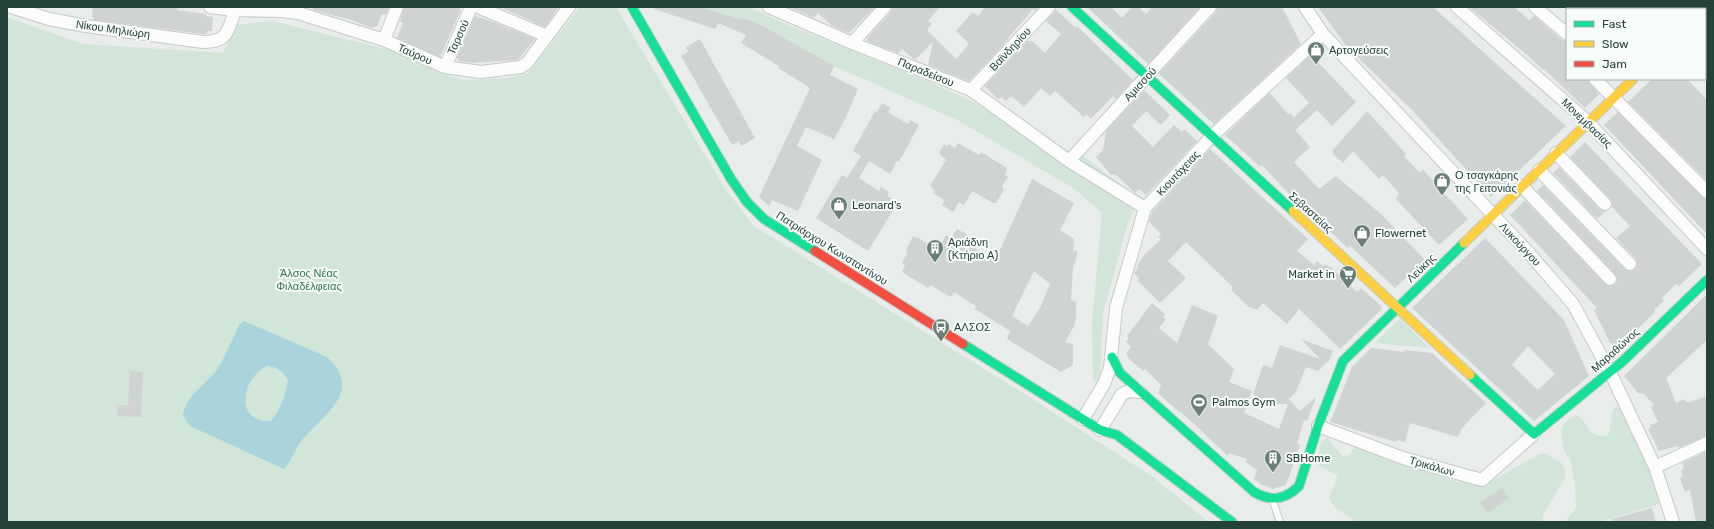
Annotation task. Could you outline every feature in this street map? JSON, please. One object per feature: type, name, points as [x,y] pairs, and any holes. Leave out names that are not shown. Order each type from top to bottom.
[{"type":"street","name":"Νίκου Μηλιώρη","points":[[11,7],[49,19],[86,26],[203,42],[216,42],[226,35],[236,9]]},
{"type":"street","name":"Ταύρου","points":[[210,7],[298,13],[384,40],[445,67],[481,72],[521,67],[527,63],[569,7]]},
{"type":"street","points":[[384,40],[397,7]]},
{"type":"street","name":"Ταρσού","points":[[445,67],[471,7]]},
{"type":"street","points":[[478,7],[547,36]]},
{"type":"street","name":"Πατριάρχου Κωνσταντίνου","points":[[632,7],[731,180],[756,212],[781,230],[1100,430],[1112,444]]},
{"type":"street","name":"Παραδείσου","points":[[769,7],[852,43],[971,90],[1069,161],[1146,208]]},
{"type":"street","points":[[852,43],[885,7]]},
{"type":"street","name":"Βαϊνδηρίου","points":[[971,90],[1049,7]]},
{"type":"street","name":"Σεβαστείας","points":[[1072,7],[1534,434]]},
{"type":"street","name":"Αμισσού","points":[[1069,161],[1210,7]]},
{"type":"street","name":"Λυκούργου","points":[[1305,7],[1323,34],[1493,214],[1573,304],[1610,372],[1655,467],[1673,522]]},
{"type":"street","name":"Μονεμβασίας","points":[[1457,7],[1588,122],[1707,249]]},
{"type":"street","points":[[1535,7],[1566,33]]},
{"type":"street","name":"Κιουτάχειας","points":[[1083,419],[1104,384],[1112,357],[1116,308],[1146,208],[1211,137],[1323,34]]},
{"type":"street","points":[[1596,80],[1707,192]]},
{"type":"street","name":"Λεύκης","points":[[1273,499],[1282,498],[1292,493],[1299,486],[1318,426],[1343,361],[1632,80]]},
{"type":"street","points":[[1556,153],[1605,204]]},
{"type":"street","points":[[1539,170],[1630,264]]},
{"type":"street","points":[[1522,186],[1610,279]]},
{"type":"street","name":"Μαραθώνος","points":[[1534,434],[1610,372],[1707,280]]},
{"type":"street","points":[[1112,357],[1120,373],[1140,392],[1254,492],[1263,497],[1273,499]]},
{"type":"street","points":[[1104,384],[1122,394]]},
{"type":"street","points":[[1100,430],[1122,394],[1129,391],[1140,392]]},
{"type":"street","name":"Τρικάλων","points":[[1318,426],[1403,458],[1482,480],[1534,434]]},
{"type":"street","name":"Πατριάρχου Κωνσταντίνου","points":[[1100,430],[1118,435],[1232,522]]},
{"type":"street","points":[[1655,467],[1707,443]]},
{"type":"street","points":[[1124,452],[1216,522]]},
{"type":"lane","points":[[1273,499],[1280,522]]},
{"type":"green space","name":"Άλσος Νέας Φιλαδέλφειας","points":[[580,7],[616,7],[726,190],[754,226],[1034,400],[1153,477],[1209,522],[7,522],[7,17],[83,44],[223,53],[236,25],[273,21],[390,50],[436,71],[463,80],[508,78],[528,73]]},
{"type":"green space","points":[[701,7],[750,7],[783,23],[932,83],[971,101],[990,112],[1069,167],[1083,156],[1138,198],[1127,226],[1103,314],[1100,381],[1093,381],[1092,321],[1102,213],[1073,188],[959,121],[834,66],[754,20],[737,18]]},
{"type":"green space","points":[[1400,318],[1429,348],[1375,343]]},
{"type":"green space","points":[[1615,407],[1623,408],[1652,469],[1660,504],[1599,522],[1565,522],[1576,508],[1575,487],[1571,462],[1563,448],[1561,428],[1570,418],[1577,415],[1591,432],[1607,436]]},
{"type":"green space","points":[[1328,438],[1342,456],[1350,455],[1355,445],[1458,482],[1488,482],[1537,455],[1544,453],[1561,462],[1566,472],[1564,480],[1544,513],[1542,522],[1357,522],[1334,507],[1329,497],[1338,476],[1319,466],[1317,460],[1321,442]]},
{"type":"water","points":[[244,321],[327,357],[337,369],[342,381],[341,391],[337,402],[302,440],[284,469],[190,426],[183,416],[188,401],[220,365],[239,325]],"holes":[[[267,366],[277,368],[288,380],[286,391],[278,412],[271,421],[259,420],[251,415],[246,407],[245,398],[247,389],[258,372]]]},
{"type":"building","points":[[93,7],[177,7],[177,10],[206,14],[206,16],[213,17],[212,31],[207,31],[206,34],[203,34],[94,20],[94,17],[92,17]]},
{"type":"building","points":[[313,7],[389,7],[386,15],[382,14],[377,26],[372,28],[351,20],[313,10]]},
{"type":"building","points":[[404,7],[460,7],[459,9],[461,10],[440,57],[397,38],[403,23],[400,21]]},
{"type":"building","points":[[500,7],[559,7],[545,27]]},
{"type":"building","points":[[654,7],[701,7],[737,18],[755,21],[834,66],[830,75],[858,89],[846,117],[834,139],[806,127],[797,146],[822,160],[798,211],[772,200],[769,206],[759,197],[810,88],[778,68],[779,66],[741,43],[746,35],[718,23],[715,29],[654,9]]},
{"type":"building","points":[[789,7],[875,7],[849,33],[832,26],[818,13],[814,18]]},
{"type":"building","points":[[892,7],[940,7],[928,21],[932,24],[927,30],[956,59],[969,44],[956,31],[973,12],[978,16],[985,7],[1039,7],[1035,11],[1033,9],[1005,43],[969,81],[928,65],[933,42],[915,60],[902,49],[898,53],[867,41],[867,38],[891,12]]},
{"type":"building","points":[[1087,7],[1111,7],[1122,18],[1132,7],[1139,7],[1146,14],[1152,7],[1200,7],[1148,64]]},
{"type":"building","points":[[1217,7],[1282,7],[1301,44],[1214,124],[1159,74],[1216,12]]},
{"type":"building","points":[[1318,7],[1433,7],[1566,126],[1491,197],[1413,111],[1347,47]]},
{"type":"building","points":[[1469,7],[1514,7],[1529,20],[1534,16],[1562,40],[1566,41],[1566,80],[1588,80],[1599,94],[1585,108],[1527,55]]},
{"type":"building","points":[[1056,10],[1076,28],[1077,26],[1133,80],[1116,99],[1113,96],[1091,119],[1086,114],[1084,117],[1055,91],[1050,96],[1041,88],[1024,107],[1011,96],[1006,101],[1001,97],[998,99],[985,86],[1027,41],[1032,41],[1045,53],[1061,34],[1046,21]]},
{"type":"building","points":[[475,16],[535,39],[518,60],[473,63],[459,61],[457,58]]},
{"type":"building","points":[[700,39],[755,138],[741,146],[739,141],[732,145],[681,56],[688,52],[686,47]]},
{"type":"building","points":[[1311,55],[1356,102],[1332,126],[1317,110],[1295,130],[1310,147],[1294,162],[1319,189],[1336,176],[1382,215],[1425,260],[1395,288],[1350,246],[1348,248],[1285,190],[1262,165],[1260,167],[1225,135],[1270,93],[1288,114],[1290,113],[1294,117],[1309,103],[1286,78]]},
{"type":"building","points":[[1651,80],[1688,80],[1707,100],[1707,181],[1628,102]]},
{"type":"building","points":[[1144,90],[1170,115],[1161,125],[1146,111],[1132,126],[1153,147],[1174,125],[1182,132],[1184,129],[1197,141],[1146,195],[1139,189],[1135,193],[1115,174],[1111,175],[1096,157],[1103,150],[1106,131]]},
{"type":"building","points":[[882,103],[891,108],[888,112],[908,124],[910,120],[919,125],[899,162],[897,161],[890,174],[869,161],[859,178],[879,191],[881,187],[889,192],[887,196],[898,202],[868,251],[816,218],[842,175],[847,178],[861,156],[853,151],[875,111],[877,112]]},
{"type":"building","points":[[1367,111],[1406,154],[1404,156],[1419,172],[1423,170],[1468,219],[1439,245],[1396,199],[1399,193],[1383,175],[1379,179],[1353,151],[1343,163],[1333,154],[1333,150]]},
{"type":"building","points":[[1618,112],[1702,197],[1707,199],[1707,234],[1604,125]]},
{"type":"building","points":[[1585,142],[1702,264],[1679,286],[1676,284],[1662,298],[1664,300],[1654,310],[1655,312],[1621,345],[1610,343],[1594,310],[1597,308],[1510,215],[1525,200],[1605,284],[1608,286],[1615,285],[1617,281],[1615,274],[1537,191],[1543,185],[1625,269],[1631,271],[1635,269],[1637,263],[1636,259],[1616,238],[1630,226],[1612,207],[1610,199],[1570,157]]},
{"type":"building","points":[[958,143],[979,155],[981,152],[1007,168],[1005,175],[1008,177],[1002,186],[1004,190],[996,203],[993,203],[972,191],[964,205],[959,202],[953,212],[942,205],[944,202],[943,199],[933,193],[935,191],[930,186],[946,160],[939,153],[944,144],[947,146],[948,144],[955,148]]},
{"type":"building","points":[[1210,149],[1308,239],[1297,251],[1314,265],[1317,261],[1323,266],[1325,264],[1333,269],[1357,292],[1361,288],[1381,306],[1382,309],[1340,349],[1299,309],[1287,324],[1263,303],[1257,310],[1249,307],[1231,290],[1233,287],[1186,242],[1168,261],[1186,278],[1160,303],[1137,280],[1139,279],[1134,273],[1144,255],[1161,239],[1158,237],[1161,234],[1149,222],[1152,212]]},
{"type":"building","points":[[1559,167],[1600,209],[1606,211],[1597,219],[1553,173]]},
{"type":"building","points":[[1032,179],[1074,203],[1060,230],[1074,239],[1073,250],[1078,252],[1073,268],[1071,300],[1076,302],[1076,318],[1074,326],[1065,342],[1073,344],[1073,365],[1061,372],[1007,339],[1010,331],[975,309],[976,306],[954,292],[951,297],[930,285],[928,288],[902,272],[905,265],[902,263],[907,254],[906,250],[913,236],[937,250],[946,235],[951,238],[957,229],[968,235],[965,239],[976,247],[975,249],[995,261]],"holes":[[[1034,271],[1050,284],[1040,308],[1028,326],[1012,316]]]},
{"type":"building","points":[[1485,238],[1564,320],[1589,376],[1534,421],[1412,308]],"holes":[[[1528,346],[1555,374],[1538,390],[1512,365]]]},
{"type":"building","points":[[1707,294],[1707,340],[1666,378],[1676,403],[1684,399],[1685,402],[1690,402],[1707,396],[1707,436],[1678,448],[1677,446],[1659,451],[1648,429],[1651,428],[1650,425],[1658,422],[1651,407],[1654,405],[1644,394],[1638,393],[1624,376]]},
{"type":"building","points":[[1152,303],[1165,314],[1163,317],[1166,319],[1159,328],[1177,343],[1192,305],[1218,316],[1208,344],[1234,369],[1229,382],[1252,391],[1244,413],[1279,429],[1288,404],[1274,404],[1253,395],[1263,365],[1272,368],[1280,345],[1320,359],[1301,339],[1333,351],[1329,360],[1318,371],[1306,367],[1296,392],[1289,399],[1300,411],[1316,397],[1307,421],[1304,420],[1297,444],[1300,445],[1286,485],[1273,489],[1260,484],[1254,479],[1257,470],[1246,462],[1247,459],[1229,453],[1228,456],[1181,412],[1180,413],[1158,393],[1161,385],[1145,369],[1143,371],[1129,359],[1126,353],[1131,347],[1126,342],[1129,338],[1127,336]]},
{"type":"building","points":[[1371,348],[1404,352],[1405,350],[1432,353],[1486,403],[1462,428],[1458,437],[1410,423],[1405,442],[1397,440],[1396,442],[1330,422],[1352,367]]},
{"type":"building","points":[[130,371],[143,372],[141,417],[117,416],[117,405],[128,405]]},
{"type":"building","points":[[1707,451],[1707,522],[1696,522],[1690,490],[1685,492],[1680,478],[1683,476],[1681,471],[1684,467],[1682,463]]},
{"type":"building","points":[[1502,488],[1509,498],[1488,513],[1480,503]]},
{"type":"building","points":[[1652,508],[1656,522],[1613,522],[1612,519]]},
{"type":"traffic: fast","points":[[632,7],[731,179],[747,202],[764,219],[815,251]]},
{"type":"traffic: fast","points":[[1072,7],[1293,211]]},
{"type":"traffic: fast","points":[[1112,357],[1120,373],[1254,492],[1266,497],[1283,497],[1294,491],[1299,486],[1318,426],[1343,361],[1464,243]]},
{"type":"traffic: fast","points":[[1470,375],[1534,434],[1623,361],[1707,280]]},
{"type":"traffic: fast","points":[[963,344],[1100,430],[1117,435],[1232,522]]},
{"type":"traffic: slow","points":[[1464,243],[1632,80]]},
{"type":"traffic: slow","points":[[1293,211],[1470,375]]},
{"type":"traffic: jam","points":[[815,251],[963,344]]},
{"type":"place","name":"Αρτογεύσεις","points":[[1316,65]]},
{"type":"place","name":"Ο τσαγκάρης της Γειτονιάς","points":[[1442,196]]},
{"type":"place","name":"Leonard's","points":[[839,220]]},
{"type":"place","name":"Flowernet","points":[[1362,248]]},
{"type":"place","name":"Αριάδνη (Κτήριο Α)","points":[[935,263]]},
{"type":"place","name":"Market in","points":[[1348,289]]},
{"type":"place","name":"ΑΛΣΟΣ","points":[[941,342]]},
{"type":"place","name":"Palmos Gym","points":[[1199,417]]},
{"type":"place","name":"SBHome","points":[[1273,473]]}]
